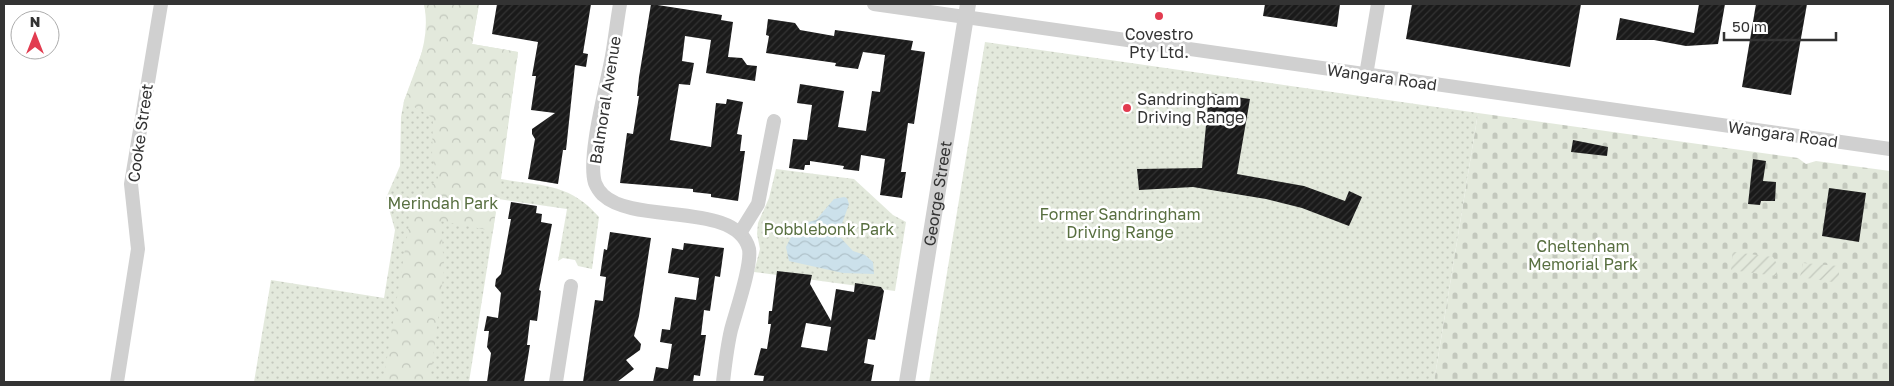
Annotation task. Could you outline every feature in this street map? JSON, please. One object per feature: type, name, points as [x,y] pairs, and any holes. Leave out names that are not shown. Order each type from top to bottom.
[{"type":"street","name":"Cooke Street","points":[[117,382],[138,249],[131,184],[160,4]]},
{"type":"street","name":"Balmoral Avenue","points":[[620,4],[612,56],[599,117],[594,173],[599,191],[623,207],[722,222],[740,233]]},
{"type":"street","name":"Wangara Road","points":[[874,4],[967,11],[1366,75],[1890,149]]},
{"type":"street","points":[[1366,75],[1378,4]]},
{"type":"street","name":"George Street","points":[[907,382],[967,11]]},
{"type":"street","points":[[723,382],[731,332],[748,262],[749,249],[740,233],[758,204],[774,121]]},
{"type":"street","points":[[556,382],[572,286]]},
{"type":"green space","name":"Merindah Park","points":[[424,4],[479,4],[472,44],[518,52],[501,179],[554,188],[566,192],[588,206],[599,217],[592,269],[578,266],[575,260],[563,258],[558,261],[567,209],[498,199],[469,382],[254,382],[271,280],[384,298],[395,230],[386,198],[400,166],[401,117],[404,101],[426,41],[427,20]]},
{"type":"green space","points":[[424,4],[479,4],[472,44],[518,52],[493,231],[441,221],[444,270],[430,382],[383,382],[412,207],[438,178],[432,155],[433,118],[404,101],[422,53],[426,29]]},
{"type":"green space","name":"Former Sandringham Driving Range","points":[[985,42],[1478,113],[1434,382],[929,382]]},
{"type":"green space","name":"Cheltenham Memorial Park","points":[[1478,113],[1798,158],[1806,164],[1816,161],[1890,171],[1890,382],[1434,382]]},
{"type":"green space","name":"Pobblebonk Park","points":[[776,169],[854,179],[893,215],[906,222],[895,291],[754,272],[760,249],[757,234],[758,223],[769,198]]},
{"type":"green space","points":[[1733,252],[1773,257],[1778,266],[1776,276],[1731,270]]},
{"type":"green space","points":[[1803,263],[1839,266],[1839,283],[1800,277]]},
{"type":"water","points":[[847,198],[849,204],[838,235],[853,251],[865,255],[873,262],[874,274],[843,273],[789,261],[786,247],[797,225],[816,220],[834,199]]},
{"type":"building","points":[[497,4],[591,4],[583,53],[588,54],[586,67],[575,65],[566,150],[563,150],[558,184],[528,179],[535,139],[532,129],[555,113],[531,110],[536,76],[532,76],[538,42],[492,34]]},
{"type":"building","points":[[651,4],[722,15],[721,20],[733,22],[728,57],[742,58],[747,65],[757,66],[755,81],[706,73],[711,40],[685,36],[682,61],[694,63],[690,85],[679,84],[670,140],[711,147],[716,103],[726,104],[727,99],[743,102],[737,134],[742,135],[740,151],[745,151],[738,201],[711,197],[711,194],[693,192],[693,189],[620,183],[627,133],[633,134],[639,96],[637,96],[639,77]]},
{"type":"building","points":[[1265,4],[1340,4],[1337,27],[1263,16]]},
{"type":"building","points":[[1412,4],[1581,4],[1570,67],[1406,39]]},
{"type":"building","points":[[1699,4],[1725,4],[1718,44],[1686,46],[1654,40],[1616,40],[1620,18],[1694,33]]},
{"type":"building","points":[[1756,4],[1807,4],[1791,95],[1742,87]]},
{"type":"building","points":[[768,19],[795,23],[800,30],[834,36],[835,30],[913,41],[911,50],[925,52],[914,124],[908,123],[901,172],[906,172],[902,198],[880,195],[885,159],[861,155],[859,171],[843,169],[844,166],[810,161],[810,165],[805,165],[804,170],[789,168],[793,139],[807,140],[812,105],[797,103],[800,84],[844,91],[838,127],[866,131],[872,91],[880,92],[885,55],[863,52],[858,69],[835,66],[836,63],[766,53],[769,36],[766,35]]},
{"type":"building","points":[[1209,93],[1250,99],[1237,174],[1304,186],[1345,201],[1349,191],[1362,197],[1349,226],[1302,208],[1266,199],[1193,187],[1139,190],[1137,169],[1202,168]]},
{"type":"building","points":[[1573,140],[1608,147],[1607,156],[1571,152]]},
{"type":"building","points":[[1753,159],[1766,161],[1763,181],[1776,182],[1775,201],[1761,201],[1760,205],[1748,204]]},
{"type":"building","points":[[1829,188],[1866,193],[1859,242],[1822,236]]},
{"type":"building","points":[[511,202],[537,206],[536,213],[542,214],[541,222],[552,224],[539,290],[541,291],[537,321],[530,320],[527,345],[530,345],[524,382],[487,382],[491,353],[487,347],[489,331],[484,331],[487,316],[498,318],[501,293],[495,286],[496,279],[501,274],[511,219],[508,219]]},
{"type":"building","points":[[610,232],[651,238],[639,316],[634,336],[641,344],[640,350],[626,360],[634,369],[617,382],[583,382],[595,300],[603,301],[606,277],[600,276],[604,249],[607,250]]},
{"type":"building","points":[[684,243],[724,248],[720,277],[715,276],[710,311],[704,310],[701,335],[706,335],[700,376],[694,375],[693,382],[653,382],[656,367],[668,369],[672,344],[660,342],[662,329],[670,330],[675,297],[696,300],[699,278],[668,273],[672,248],[683,250]]},
{"type":"building","points":[[777,271],[812,275],[810,284],[831,321],[836,289],[854,292],[855,283],[881,287],[884,291],[875,340],[868,339],[864,363],[874,365],[871,382],[763,382],[764,376],[754,375],[761,348],[767,349],[771,324],[768,324],[769,311],[772,311]],"holes":[[[806,323],[831,327],[827,351],[801,347]]]},
{"type":"place","name":"Covestro Pty Ltd.","points":[[1159,16]]},
{"type":"place","name":"Sandringham Driving Range","points":[[1127,108]]}]
